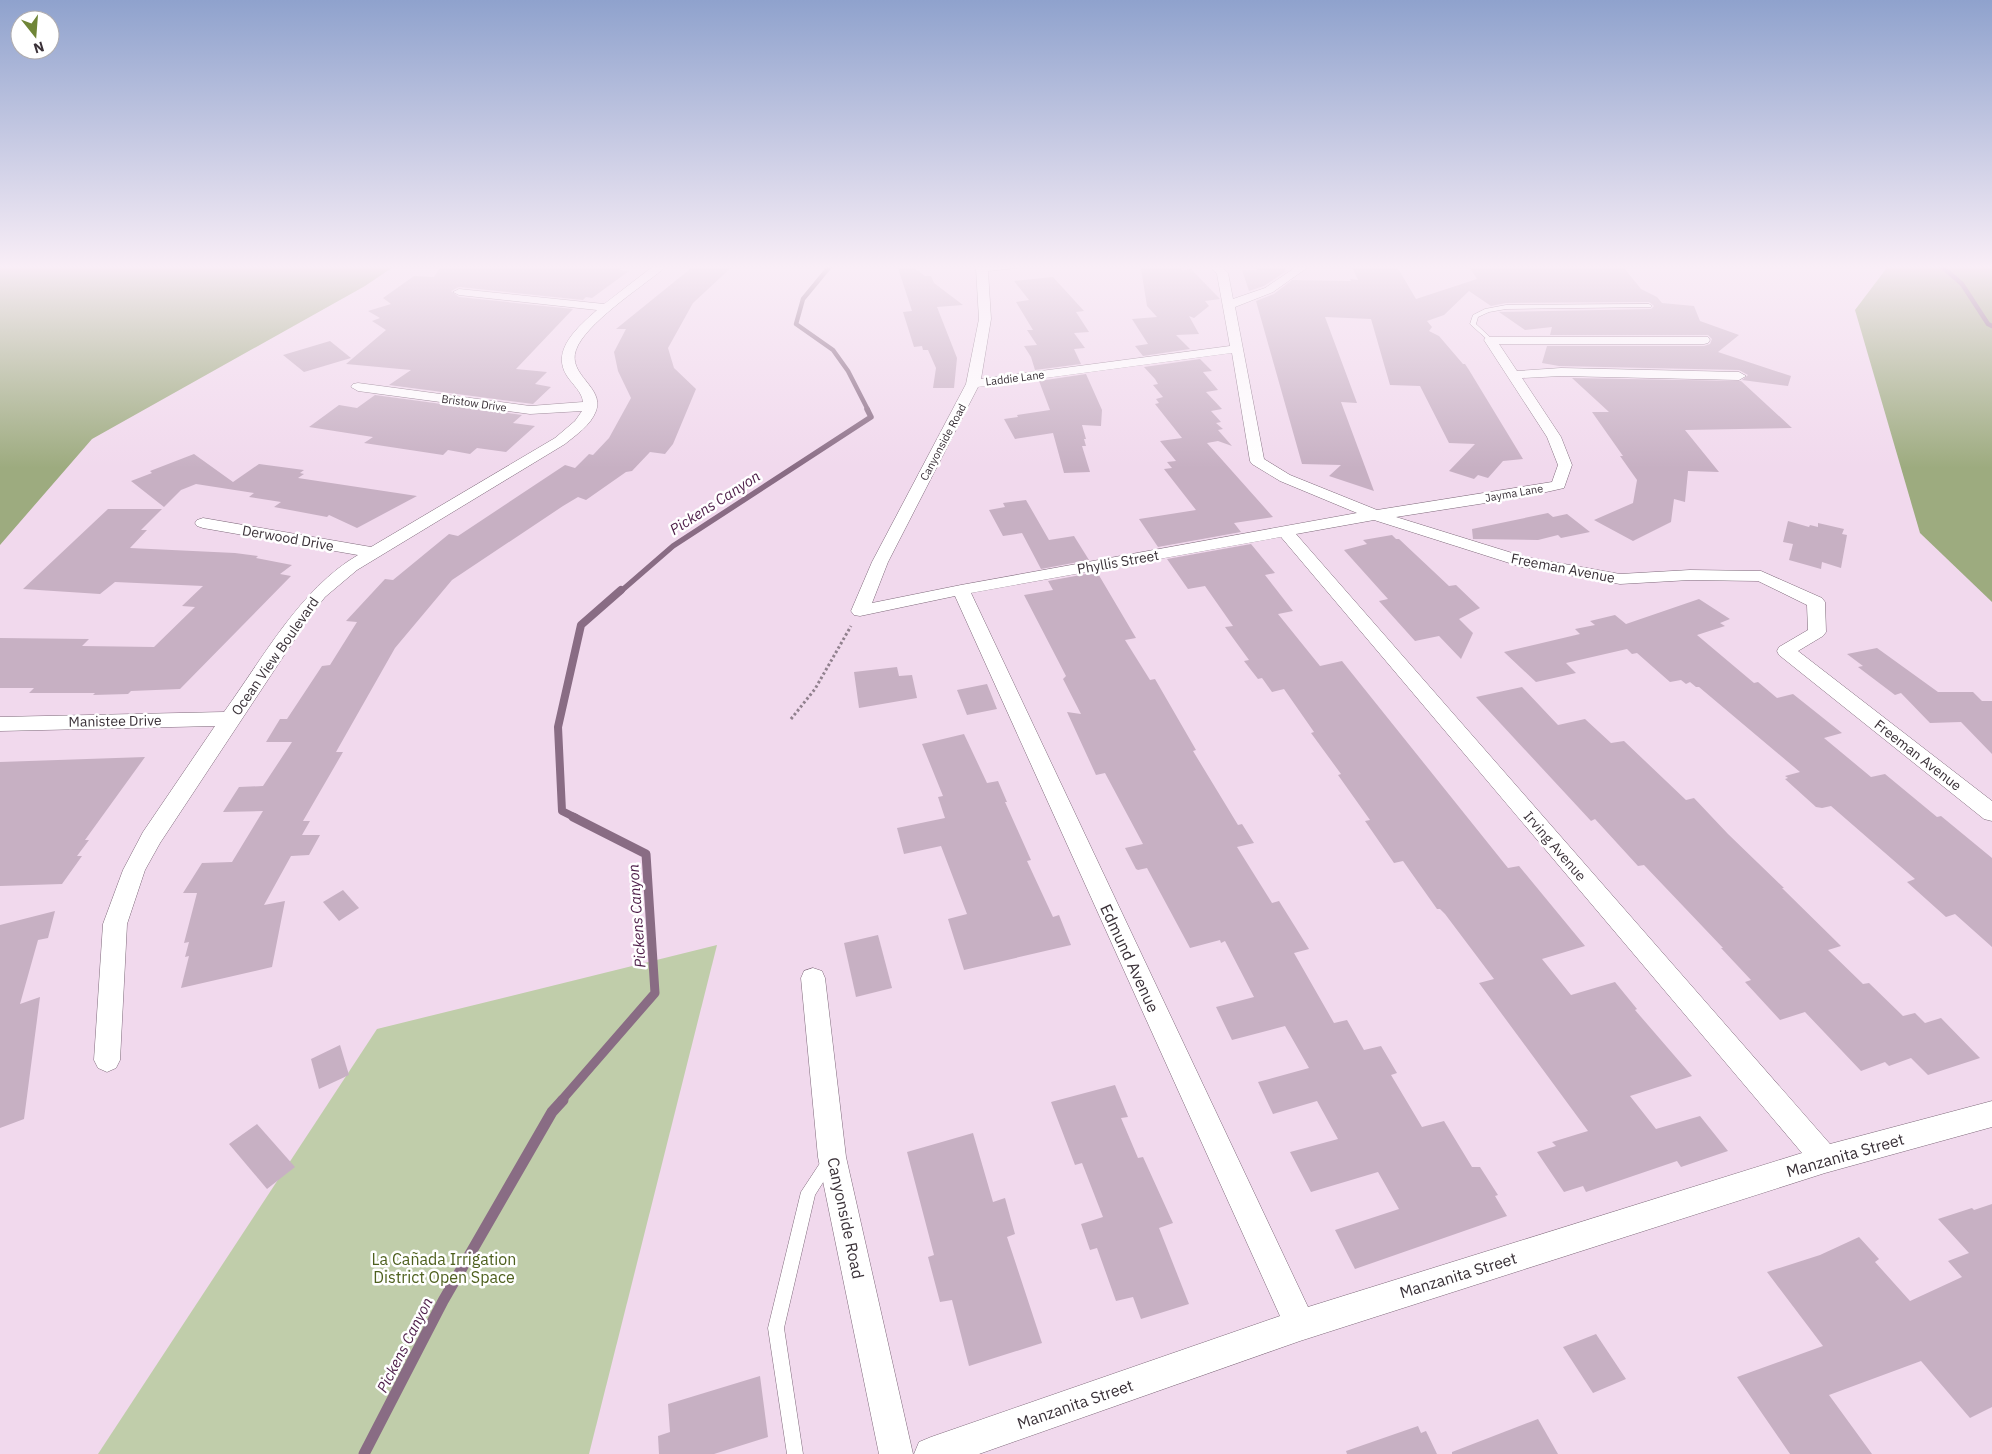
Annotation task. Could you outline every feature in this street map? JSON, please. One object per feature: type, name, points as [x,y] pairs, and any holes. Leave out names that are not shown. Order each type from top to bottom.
[{"type":"street","points":[[580,333],[568,352],[567,363],[570,371],[591,397],[590,406]]},
{"type":"street","name":"Canyonside Road","points":[[860,611],[880,562],[973,384],[982,333]]},
{"type":"street","name":"Freeman Avenue","points":[[1233,333],[1250,409],[1257,461],[1285,478],[1376,515],[1522,562],[1620,579],[1690,575],[1761,576],[1816,602],[1817,632],[1786,651],[1992,813]]},
{"type":"street","points":[[1490,340],[1704,340]]},
{"type":"street","name":"Jayma Lane","points":[[1376,515],[1559,485],[1565,465],[1554,437],[1490,340]]},
{"type":"street","name":"Laddie Lane","points":[[973,384],[1236,349]]},
{"type":"street","points":[[1513,376],[1561,372],[1739,376]]},
{"type":"street","name":"Bristow Drive","points":[[358,387],[530,410],[590,406]]},
{"type":"street","name":"Ocean View Boulevard","points":[[107,1060],[115,924],[134,870],[151,838],[230,719],[319,593],[351,566],[372,552],[560,441],[581,425],[588,415],[590,406]]},
{"type":"street","name":"Phyllis Street","points":[[860,611],[961,590],[1376,515]]},
{"type":"street","name":"Derwood Drive","points":[[203,523],[372,552]]},
{"type":"street","name":"Irving Avenue","points":[[1285,532],[1825,1160]]},
{"type":"street","name":"Edmund Avenue","points":[[961,590],[1300,1325]]},
{"type":"street","name":"Manistee Drive","points":[[0,724],[230,719]]},
{"type":"street","name":"Canyonside Road","points":[[813,978],[832,1157],[896,1454]]},
{"type":"street","name":"Manzanita Street","points":[[931,1454],[1300,1325],[1825,1160],[1992,1114]]},
{"type":"lane","points":[[1482,333],[1490,340]]},
{"type":"lane","points":[[795,1454],[776,1328],[808,1192],[832,1157]]},
{"type":"path","points":[[791,720],[815,689],[860,611]]},
{"type":"green space","points":[[0,333],[281,333],[92,439],[0,545]]},
{"type":"green space","points":[[1862,333],[1992,333],[1992,602],[1920,533]]},
{"type":"green space","name":"La Cañada Irrigation District Open Space","points":[[717,945],[589,1454],[98,1454],[377,1029]]},
{"type":"building","points":[[383,333],[550,333],[516,369],[547,372],[535,384],[551,387],[533,404],[389,385],[411,370],[346,364]]},
{"type":"building","points":[[624,333],[676,333],[668,348],[674,368],[696,389],[673,444],[665,454],[650,452],[632,471],[626,472],[586,500],[578,497],[563,506],[452,580],[395,648],[336,752],[343,752],[303,821],[310,821],[302,835],[320,835],[309,855],[291,856],[264,905],[285,901],[272,967],[181,988],[189,956],[185,957],[189,942],[184,943],[197,893],[183,893],[202,863],[232,862],[263,811],[223,812],[239,787],[263,786],[292,742],[266,742],[280,719],[287,719],[322,666],[330,665],[357,622],[346,621],[385,579],[393,580],[449,534],[458,536],[565,465],[575,468],[589,454],[593,455],[609,438],[631,398],[618,371],[614,352]]},
{"type":"building","points":[[910,333],[947,333],[957,358],[954,388],[933,388],[936,368],[928,350],[923,350],[922,346],[914,347]]},
{"type":"building","points":[[1029,333],[1076,333],[1074,333],[1085,348],[1074,349],[1081,364],[1035,370],[1031,357],[1024,346],[1037,345]]},
{"type":"building","points":[[1141,333],[1199,334],[1176,335],[1190,349],[1143,356],[1135,346],[1148,344]]},
{"type":"building","points":[[1265,333],[1331,333],[1357,403],[1341,402],[1374,491],[1329,476],[1341,465],[1302,464]]},
{"type":"building","points":[[1375,333],[1433,333],[1439,336],[1465,364],[1523,459],[1503,461],[1488,478],[1478,475],[1474,479],[1449,471],[1475,444],[1449,443],[1420,386],[1390,385]]},
{"type":"building","points":[[1551,333],[1733,333],[1739,335],[1718,352],[1791,376],[1788,386],[1742,380],[1748,375],[1739,370],[1559,366],[1542,363],[1547,346],[1704,346],[1710,344],[1712,339],[1708,335],[1550,335]]},
{"type":"building","points":[[330,341],[351,358],[304,372],[283,355]]},
{"type":"building","points":[[1200,359],[1212,371],[1203,372],[1218,390],[1206,392],[1222,409],[1211,411],[1221,422],[1216,423],[1223,429],[1218,430],[1232,446],[1218,441],[1207,443],[1273,517],[1234,523],[1241,532],[1158,547],[1139,519],[1196,510],[1164,469],[1172,468],[1167,462],[1176,461],[1160,441],[1182,438],[1155,404],[1159,403],[1156,399],[1163,397],[1153,385],[1158,384],[1155,379],[1144,367]]},
{"type":"building","points":[[1086,374],[1102,410],[1101,426],[1082,425],[1086,446],[1082,446],[1090,472],[1064,473],[1053,433],[1015,439],[1004,419],[1050,410],[1039,381]]},
{"type":"building","points":[[1572,378],[1741,381],[1792,428],[1685,430],[1719,472],[1688,471],[1685,502],[1674,499],[1671,522],[1633,541],[1594,520],[1633,503],[1637,480],[1620,456],[1623,456],[1592,412],[1609,412]]},
{"type":"building","points":[[375,395],[522,415],[513,423],[535,426],[506,452],[477,448],[470,454],[448,450],[443,455],[364,443],[373,437],[309,427],[339,405],[357,408]]},
{"type":"building","points":[[194,454],[233,482],[259,464],[304,470],[300,473],[304,474],[298,478],[417,496],[357,528],[329,515],[327,517],[274,507],[281,502],[249,497],[254,493],[196,484],[181,490],[164,507],[131,481],[152,473],[150,471]]},
{"type":"building","points":[[1026,500],[1049,540],[1074,536],[1089,560],[1041,569],[1022,533],[1003,536],[989,510],[1005,507],[1003,503]]},
{"type":"building","points":[[108,509],[162,509],[141,530],[147,530],[130,548],[235,553],[258,556],[256,558],[292,565],[280,574],[291,576],[180,689],[93,695],[95,693],[29,693],[34,688],[0,688],[0,638],[89,639],[82,646],[154,647],[195,607],[182,606],[203,586],[115,582],[100,594],[23,589]]},
{"type":"building","points":[[1548,513],[1553,517],[1567,514],[1590,532],[1561,538],[1558,535],[1538,540],[1473,539],[1472,529]]},
{"type":"building","points":[[1788,521],[1809,527],[1810,525],[1818,527],[1818,523],[1844,529],[1842,534],[1847,535],[1841,568],[1822,562],[1821,569],[1789,560],[1793,544],[1783,542]]},
{"type":"building","points":[[1392,535],[1399,539],[1449,586],[1456,585],[1480,608],[1459,619],[1473,633],[1461,659],[1439,636],[1415,641],[1379,601],[1388,599],[1344,550],[1367,544],[1363,540]]},
{"type":"building","points":[[1251,544],[1275,573],[1265,575],[1293,611],[1278,614],[1320,666],[1342,661],[1508,868],[1519,866],[1585,946],[1542,959],[1571,995],[1615,982],[1637,1009],[1635,1010],[1692,1076],[1630,1096],[1656,1129],[1700,1116],[1728,1151],[1681,1167],[1677,1161],[1586,1192],[1583,1186],[1564,1192],[1537,1152],[1556,1146],[1552,1142],[1588,1131],[1479,983],[1494,979],[1445,914],[1440,909],[1437,909],[1403,861],[1394,863],[1365,821],[1370,820],[1338,775],[1341,774],[1311,733],[1314,732],[1284,689],[1272,692],[1262,678],[1258,679],[1244,661],[1249,660],[1225,627],[1233,626],[1205,586],[1188,589],[1167,559]]},
{"type":"building","points":[[1097,572],[1136,638],[1125,640],[1150,680],[1155,679],[1196,750],[1193,751],[1238,825],[1242,824],[1254,843],[1237,847],[1272,903],[1279,901],[1309,949],[1294,953],[1334,1023],[1347,1020],[1364,1050],[1381,1046],[1397,1073],[1391,1075],[1422,1127],[1444,1121],[1472,1167],[1480,1167],[1498,1195],[1495,1196],[1507,1216],[1355,1269],[1335,1230],[1399,1209],[1378,1172],[1311,1192],[1290,1152],[1338,1139],[1317,1101],[1273,1114],[1258,1082],[1309,1068],[1285,1026],[1232,1040],[1216,1007],[1254,997],[1225,941],[1221,943],[1220,940],[1190,948],[1147,868],[1136,869],[1125,848],[1143,844],[1105,773],[1096,775],[1067,712],[1081,714],[1063,679],[1066,676],[1024,595],[1053,590],[1048,581]]},
{"type":"building","points":[[1699,599],[1730,619],[1720,623],[1725,626],[1697,635],[1754,683],[1758,682],[1777,698],[1793,694],[1842,733],[1824,738],[1871,777],[1885,774],[1937,817],[1941,816],[1992,858],[1992,947],[1955,914],[1946,917],[1907,882],[1915,879],[1831,806],[1816,807],[1785,779],[1788,778],[1785,776],[1800,772],[1699,687],[1690,682],[1686,684],[1681,680],[1670,682],[1637,653],[1632,654],[1627,649],[1566,663],[1576,673],[1536,682],[1504,652],[1580,634],[1575,629],[1595,625],[1590,621],[1615,615],[1626,624]]},
{"type":"building","points":[[1877,648],[1938,692],[1973,692],[1982,701],[1992,701],[1992,754],[1961,722],[1930,723],[1901,693],[1895,695],[1858,667],[1863,666],[1847,654]]},
{"type":"building","points":[[897,667],[899,676],[912,675],[917,698],[859,708],[854,672]]},
{"type":"building","points":[[987,684],[997,709],[967,715],[957,690]]},
{"type":"building","points":[[1522,687],[1558,725],[1585,719],[1611,743],[1624,741],[1686,800],[1694,798],[1784,888],[1782,888],[1841,946],[1828,950],[1863,984],[1869,983],[1903,1016],[1915,1013],[1925,1023],[1941,1018],[1980,1058],[1928,1075],[1911,1058],[1889,1066],[1885,1062],[1861,1071],[1805,1012],[1780,1020],[1745,982],[1751,980],[1721,948],[1723,948],[1644,865],[1638,866],[1595,819],[1591,821],[1476,697]]},
{"type":"building","points":[[964,734],[987,783],[998,781],[1007,802],[1005,802],[1031,860],[1027,861],[1053,917],[1059,915],[1071,945],[964,970],[948,919],[967,914],[941,846],[904,854],[897,828],[945,818],[938,797],[943,796],[922,744]]},
{"type":"building","points":[[145,757],[85,840],[89,840],[77,856],[82,856],[62,884],[0,886],[0,762]]},
{"type":"building","points":[[343,890],[359,908],[339,921],[323,902]]},
{"type":"building","points":[[55,911],[48,938],[38,940],[20,1004],[40,997],[24,1119],[0,1128],[0,925]]},
{"type":"building","points":[[878,935],[892,988],[856,997],[844,943]]},
{"type":"building","points":[[340,1045],[349,1075],[319,1089],[311,1059]]},
{"type":"building","points":[[1115,1085],[1128,1117],[1121,1118],[1138,1158],[1143,1157],[1173,1223],[1159,1228],[1189,1304],[1141,1319],[1133,1297],[1116,1301],[1097,1248],[1090,1250],[1081,1224],[1103,1217],[1082,1163],[1075,1165],[1051,1102]]},
{"type":"building","points":[[257,1124],[295,1167],[267,1189],[229,1144]]},
{"type":"building","points":[[973,1133],[993,1202],[1005,1198],[1015,1234],[1007,1237],[1042,1343],[969,1366],[952,1300],[940,1302],[928,1257],[934,1255],[907,1152]]},
{"type":"building","points":[[1992,1204],[1992,1407],[1970,1418],[1921,1361],[1829,1395],[1872,1454],[1790,1454],[1737,1377],[1823,1346],[1767,1272],[1820,1255],[1859,1237],[1879,1259],[1875,1262],[1910,1301],[1962,1277],[1948,1261],[1969,1253],[1938,1219]]},
{"type":"building","points":[[1596,1334],[1626,1379],[1593,1393],[1563,1347]]},
{"type":"building","points":[[760,1376],[768,1437],[714,1454],[659,1454],[658,1436],[670,1432],[668,1404]]},
{"type":"building","points":[[1538,1419],[1558,1454],[1452,1454],[1452,1452]]},
{"type":"building","points":[[1418,1426],[1421,1433],[1426,1431],[1437,1454],[1347,1454],[1346,1451]]},
{"type":"waterway","name":"Pickens Canyon","points":[[809,333],[833,350],[848,371],[868,410]]},
{"type":"waterway","name":"Pickens Canyon","points":[[620,592],[673,546],[871,417],[867,409]]},
{"type":"waterway","name":"Pickens Canyon","points":[[576,818],[562,811],[558,727],[581,625],[621,590]]},
{"type":"waterway","name":"Pickens Canyon","points":[[561,1101],[655,993],[646,854],[573,817]]},
{"type":"waterway","name":"Pickens Canyon","points":[[364,1454],[443,1301],[552,1112],[563,1100]]}]
